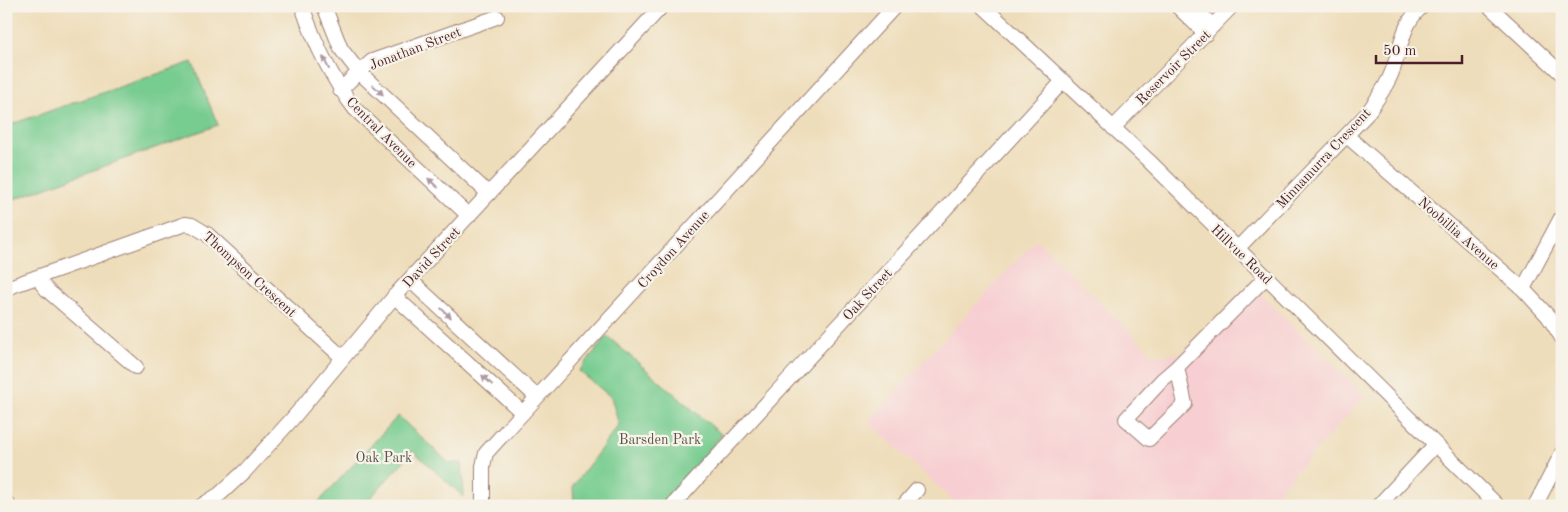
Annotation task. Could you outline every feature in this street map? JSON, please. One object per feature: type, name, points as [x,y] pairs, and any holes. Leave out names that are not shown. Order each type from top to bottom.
[{"type":"street","name":"Central Avenue","points":[[302,6],[314,40],[340,90],[355,110],[469,216]]},
{"type":"street","name":"Central Avenue","points":[[324,6],[341,49],[358,72],[489,194]]},
{"type":"street","name":"David Street","points":[[201,506],[220,494],[245,471],[394,296],[662,6]]},
{"type":"street","name":"Croydon Avenue","points":[[484,506],[483,466],[486,453],[895,6]]},
{"type":"street","name":"Hillvue Road","points":[[983,6],[1113,128],[1498,506]]},
{"type":"street","points":[[1177,6],[1210,30]]},
{"type":"street","points":[[1192,6],[1210,30]]},
{"type":"street","name":"Reservoir Street","points":[[1113,128],[1232,6]]},
{"type":"street","name":"Minnamurra Crescent","points":[[1237,249],[1366,115],[1392,74],[1411,18],[1423,6]]},
{"type":"street","points":[[1489,6],[1562,74]]},
{"type":"street","name":"Jonathan Street","points":[[340,90],[358,72],[372,62],[497,17]]},
{"type":"street","name":"Oak Street","points":[[672,506],[1063,81]]},
{"type":"street","name":"Noobillia Avenue","points":[[1347,136],[1523,289],[1548,316],[1562,338]]},
{"type":"street","points":[[1523,289],[1562,216]]},
{"type":"street","name":"Thompson Crescent","points":[[6,290],[12,286],[185,224],[192,225],[210,237],[343,358]]},
{"type":"street","points":[[40,276],[42,284],[47,290],[136,367]]},
{"type":"street","points":[[1177,367],[1185,404],[1148,439],[1126,419],[1162,380],[1266,277]]},
{"type":"street","points":[[410,280],[537,397]]},
{"type":"street","points":[[394,296],[523,413]]},
{"type":"street","points":[[1378,506],[1435,445]]},
{"type":"street","points":[[1535,506],[1562,453]]},
{"type":"street","points":[[903,506],[918,490]]},
{"type":"street","points":[[6,502],[9,506]]},
{"type":"shaded area","points":[[1036,239],[1154,356],[1182,353],[1250,284],[1365,396],[1265,506],[959,506],[868,422]]},
{"type":"green space","points":[[192,62],[218,125],[6,202],[6,126]]},
{"type":"green space","name":"Barsden Park","points":[[607,336],[722,435],[658,506],[574,506],[573,486],[619,425],[611,397],[579,371]]},
{"type":"green space","name":"Oak Park","points":[[398,416],[449,463],[462,463],[464,497],[413,451],[363,506],[315,506]]}]
